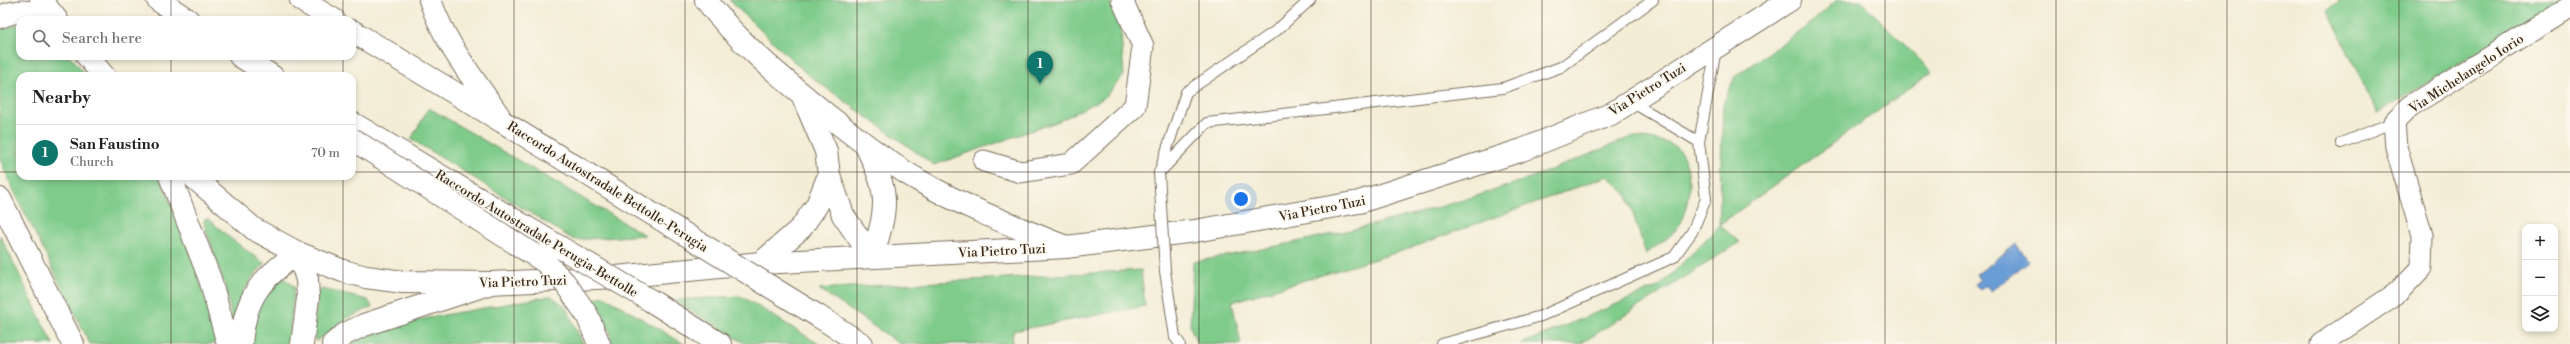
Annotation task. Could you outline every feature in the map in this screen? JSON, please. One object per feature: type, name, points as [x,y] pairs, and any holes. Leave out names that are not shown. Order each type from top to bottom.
[{"type":"main road","points":[[41,0],[54,16]]},
{"type":"main road","points":[[158,0],[182,16]]},
{"type":"main road","points":[[301,0],[327,16]]},
{"type":"main road","points":[[430,0],[436,19],[451,48],[503,122]]},
{"type":"main road","points":[[706,0],[721,20],[757,54],[802,94],[864,144],[926,184],[981,212],[1066,247]]},
{"type":"main road","name":"Via Pietro Tuzi","points":[[197,180],[254,229],[298,253],[342,271],[366,277],[403,282],[491,284],[616,277],[761,263],[1066,247],[1195,231],[1360,202],[1522,150],[1611,114],[1716,45],[1790,0]]},
{"type":"main road","points":[[0,17],[21,11],[39,13],[44,16]]},
{"type":"main road","name":"Raccordo Autostradale Bettolle-Perugia","points":[[356,33],[503,122],[862,344]]},
{"type":"main road","points":[[90,60],[101,72]]},
{"type":"main road","points":[[245,60],[262,72]]},
{"type":"main road","points":[[246,60],[265,72]]},
{"type":"main road","points":[[802,94],[826,151],[829,175],[843,215],[872,257]]},
{"type":"main road","name":"Raccordo Autostradale Perugia-Bettolle","points":[[356,125],[653,302],[720,344]]},
{"type":"main road","points":[[356,142],[545,262],[565,284],[587,315],[599,344]]},
{"type":"main road","points":[[864,144],[879,173],[886,198],[885,216],[872,257]]},
{"type":"main road","points":[[761,263],[801,228],[817,205],[829,175]]},
{"type":"main road","points":[[172,180],[210,279],[228,344]]},
{"type":"main road","points":[[0,199],[73,344]]},
{"type":"main road","points":[[240,344],[243,322],[251,298],[260,284],[298,253],[307,285],[302,344]]},
{"type":"main road","points":[[334,344],[345,334],[364,325],[491,284]]},
{"type":"street","points":[[984,161],[1021,172],[1071,164],[1135,106],[1143,46],[1122,0]]},
{"type":"street","name":"Via Michelangelo Iorio","points":[[2394,122],[2410,106],[2570,7]]},
{"type":"street","points":[[2321,344],[2397,293],[2421,268],[2422,235],[2396,147],[2394,122]]},
{"type":"lane","points":[[1180,344],[1175,337],[1165,271],[1159,173],[1186,92],[1277,30],[1310,0]]},
{"type":"lane","points":[[1159,173],[1207,123],[1503,88],[1561,67],[1653,0]]},
{"type":"lane","points":[[1442,344],[1541,316],[1674,257],[1692,232],[1706,199],[1699,142],[1716,45]]},
{"type":"lane","points":[[1630,101],[1699,142]]},
{"type":"lane","points":[[2341,143],[2394,122]]},
{"type":"green space","points":[[729,0],[1109,0],[1120,21],[1124,75],[1104,98],[1059,121],[934,165],[807,74]]},
{"type":"green space","points":[[1837,0],[1860,0],[1932,72],[1719,225],[1723,104],[1735,76],[1806,27]]},
{"type":"green space","points":[[2341,0],[2565,0],[2377,113],[2328,10]]},
{"type":"green space","points":[[16,25],[16,60],[73,60],[84,72],[16,72],[16,180],[161,180],[183,229],[220,344],[90,344],[11,185],[0,159],[0,29]]},
{"type":"green space","points":[[429,108],[645,235],[574,240],[411,139]]},
{"type":"green space","points":[[1631,137],[1656,140],[1669,143],[1674,146],[1684,157],[1689,179],[1687,204],[1679,225],[1670,236],[1646,254],[1627,195],[1608,176],[1402,251],[1232,302],[1241,344],[1197,344],[1190,326],[1193,262],[1350,230],[1466,199],[1552,170]]},
{"type":"green space","points":[[209,219],[230,238],[265,264],[252,278],[244,292],[233,327],[226,288],[205,227],[204,220]]},
{"type":"green space","points":[[1719,225],[1740,242],[1580,344],[1521,344],[1660,286]]},
{"type":"green space","points":[[0,235],[49,336],[53,344],[0,344]]},
{"type":"green space","points":[[1141,270],[1145,306],[1013,331],[1012,344],[900,344],[819,289]]},
{"type":"green space","points":[[285,279],[294,286],[289,344],[252,344],[252,335],[256,316],[264,296],[269,288],[276,282]]},
{"type":"green space","points":[[322,289],[368,300],[372,307],[348,318],[316,341],[313,336],[318,292]]},
{"type":"green space","points":[[551,296],[565,306],[583,344],[348,344],[405,322]]},
{"type":"green space","points":[[604,296],[684,344],[612,344],[610,332],[595,301],[596,298]]},
{"type":"green space","points":[[741,296],[819,344],[746,344],[673,300]]},
{"type":"water","points":[[2016,244],[2029,261],[1991,291],[1986,286],[1980,290],[1975,284],[1980,280],[1976,275]]},
{"type":"place","name":"San Faustino","points":[[1040,84]]}]
